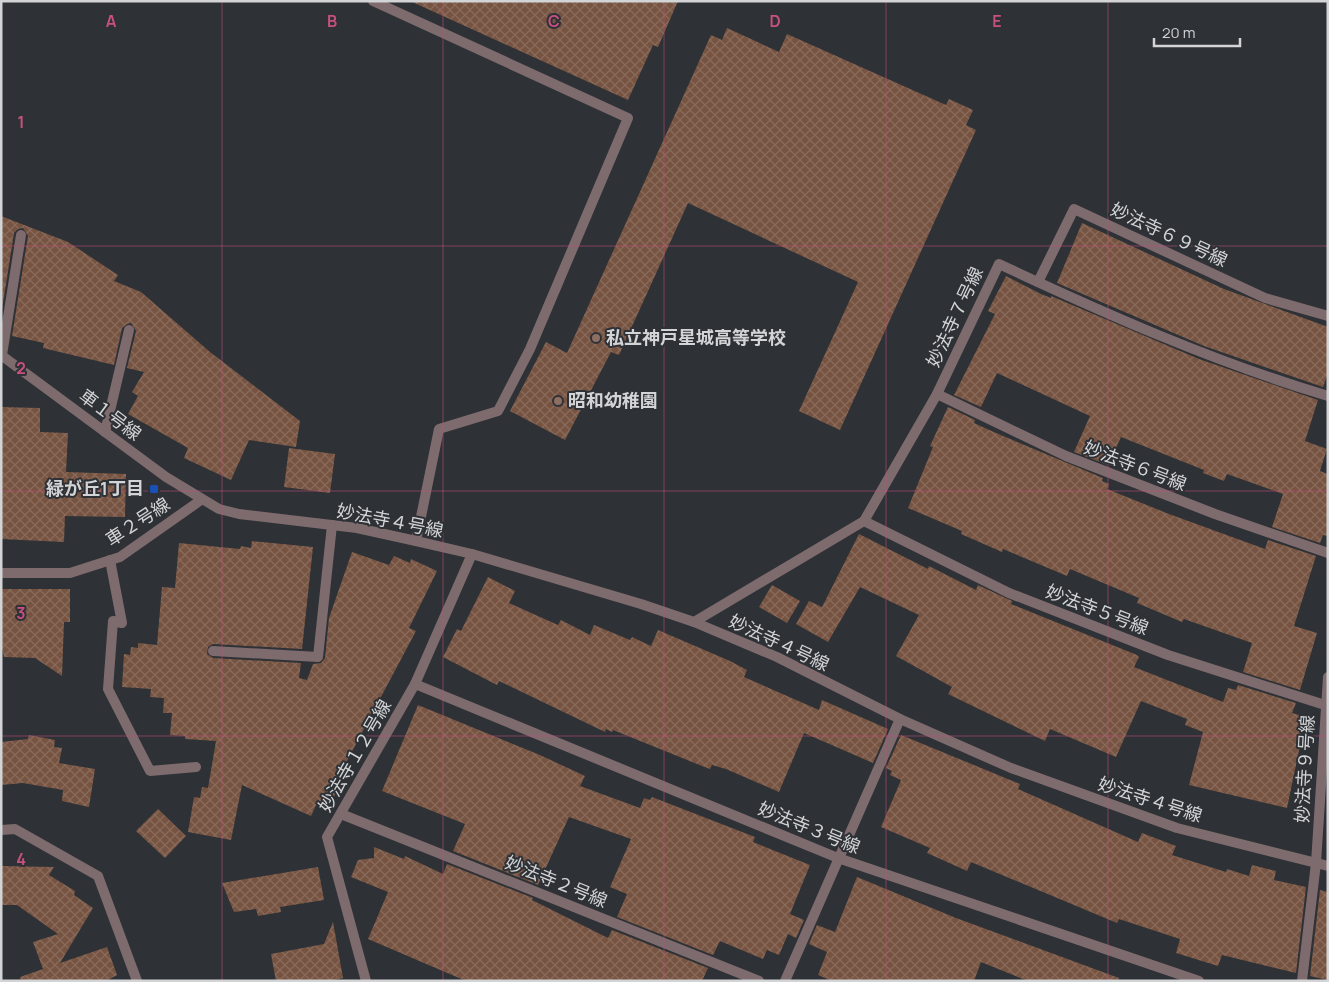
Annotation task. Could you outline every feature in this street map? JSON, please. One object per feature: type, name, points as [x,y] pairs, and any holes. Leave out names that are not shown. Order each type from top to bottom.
[{"type":"street","points":[[373,1],[628,118],[530,349],[498,411],[439,429],[416,541]]},
{"type":"street","name":"妙法寺６９号線","points":[[1038,282],[1074,209],[1266,298],[1328,316]]},
{"type":"street","points":[[2,355],[21,235]]},
{"type":"street","name":"妙法寺７号線","points":[[694,622],[864,521],[937,394],[999,264],[1150,332],[1269,378],[1328,396]]},
{"type":"street","points":[[105,432],[129,330]]},
{"type":"street","name":"車１号線","points":[[2,355],[166,477],[201,500]]},
{"type":"street","name":"妙法寺６号線","points":[[937,394],[1066,456],[1215,514],[1328,552]]},
{"type":"street","name":"妙法寺４号線","points":[[201,500],[219,509],[239,514],[332,525],[472,554],[641,604],[694,622],[777,657],[900,719],[1011,768],[1177,828],[1328,866]]},
{"type":"street","name":"車２号線","points":[[1,573],[70,573],[120,557],[201,500]]},
{"type":"street","name":"妙法寺５号線","points":[[864,521],[1009,593],[1168,655],[1326,705]]},
{"type":"street","points":[[213,651],[318,657],[332,525]]},
{"type":"street","name":"妙法寺１２号線","points":[[367,980],[327,837],[415,684],[472,554]]},
{"type":"street","points":[[110,560],[122,623],[113,621],[108,689],[150,771],[196,767]]},
{"type":"street","name":"妙法寺９号線","points":[[1316,863],[1328,677]]},
{"type":"street","name":"妙法寺３号線","points":[[415,684],[838,858],[1199,981]]},
{"type":"street","points":[[786,981],[900,719]]},
{"type":"street","name":"妙法寺２号線","points":[[341,814],[759,981]]},
{"type":"street","points":[[1,830],[15,829],[98,876],[138,981]]},
{"type":"street","points":[[1302,981],[1316,863]]},
{"type":"building","points":[[410,1],[678,1],[658,47],[653,45],[628,100]]},
{"type":"building","points":[[727,28],[779,52],[787,34],[946,105],[949,99],[973,110],[966,125],[976,130],[840,430],[799,411],[858,282],[688,203],[619,355],[611,352],[565,440],[510,411],[546,342],[567,353],[711,35],[722,40]]},
{"type":"building","points":[[1,216],[68,242],[118,275],[114,281],[141,292],[210,352],[300,421],[296,447],[249,440],[231,480],[184,458],[188,448],[128,414],[138,396],[132,392],[144,372],[127,368],[136,331],[131,323],[122,328],[114,365],[43,348],[44,343],[12,336],[28,236],[23,228],[18,229],[14,233],[1,316]]},
{"type":"building","points":[[1082,223],[1224,289],[1328,327],[1328,373],[1323,387],[1204,346],[1057,283]]},
{"type":"building","points":[[1006,276],[1041,294],[1051,298],[1051,296],[1199,359],[1318,400],[1305,441],[1327,449],[1320,471],[1328,474],[1328,536],[1323,535],[1320,543],[1272,527],[1283,494],[1227,474],[1224,481],[1203,473],[1204,470],[1121,437],[1108,465],[1074,452],[1090,416],[997,373],[981,407],[954,395],[995,314],[988,311]]},
{"type":"building","points":[[1,407],[40,408],[40,432],[68,433],[66,472],[126,474],[125,517],[65,516],[64,542],[1,539]]},
{"type":"building","points":[[948,407],[975,420],[974,423],[1103,478],[1102,481],[1109,484],[1107,489],[1265,549],[1268,540],[1316,556],[1294,626],[1317,633],[1300,690],[1243,672],[1252,643],[1184,619],[1182,622],[1137,603],[1139,598],[1070,569],[1067,576],[1003,549],[1002,552],[961,534],[962,531],[908,508],[933,447],[930,446]]},
{"type":"building","points":[[289,448],[335,454],[330,493],[284,487]]},
{"type":"building","points":[[859,534],[928,569],[929,566],[976,590],[978,585],[1012,601],[1011,604],[1137,655],[1139,657],[1134,667],[1223,702],[1228,688],[1236,690],[1238,685],[1296,703],[1292,713],[1306,717],[1287,808],[1189,785],[1203,732],[1185,725],[1187,719],[1141,701],[1116,757],[1050,729],[1045,741],[948,694],[952,687],[896,656],[919,615],[860,587],[828,642],[796,624],[809,601],[822,607]]},
{"type":"building","points":[[252,541],[313,547],[302,649],[213,644],[208,647],[207,654],[213,658],[301,663],[299,678],[307,680],[313,664],[321,663],[325,658],[329,618],[352,552],[389,565],[394,556],[410,563],[411,559],[437,571],[409,628],[416,631],[339,776],[342,778],[329,808],[317,803],[311,816],[242,785],[231,840],[188,832],[194,797],[200,798],[202,787],[208,788],[216,741],[185,739],[185,736],[170,735],[172,713],[163,713],[164,698],[150,697],[151,689],[122,687],[124,654],[130,655],[131,647],[138,648],[138,643],[157,645],[162,587],[175,588],[179,543],[240,549],[241,546],[251,548]]},
{"type":"building","points":[[488,577],[515,591],[509,603],[558,625],[561,620],[590,635],[594,625],[630,640],[632,637],[651,646],[658,630],[730,661],[747,670],[744,677],[819,710],[822,700],[888,729],[873,763],[804,733],[779,792],[726,769],[712,765],[710,769],[613,730],[612,732],[606,729],[605,732],[499,681],[497,685],[443,657],[457,629],[461,631]]},
{"type":"building","points":[[772,585],[800,601],[787,623],[759,607]]},
{"type":"building","points":[[1,589],[70,589],[70,622],[64,622],[62,676],[35,658],[4,657],[1,644]]},
{"type":"building","points":[[418,705],[540,755],[585,776],[580,786],[640,808],[644,798],[650,800],[652,797],[755,837],[753,842],[810,865],[790,914],[804,920],[796,938],[788,934],[779,955],[767,950],[763,959],[720,941],[713,955],[617,917],[627,894],[610,887],[631,839],[569,817],[538,885],[453,851],[465,824],[382,791]]},
{"type":"building","points":[[29,735],[55,740],[54,747],[62,748],[59,763],[95,769],[89,807],[62,801],[63,790],[23,783],[1,785],[1,742],[28,739]]},
{"type":"building","points":[[901,735],[1020,784],[1018,789],[1138,842],[1142,833],[1176,846],[1172,855],[1226,872],[1227,869],[1249,876],[1252,865],[1276,871],[1274,880],[1306,887],[1296,973],[1222,955],[1218,966],[1176,953],[1180,939],[1119,919],[1117,923],[971,862],[967,871],[927,853],[930,848],[881,827],[901,780],[890,775],[892,771],[886,768]]},
{"type":"building","points":[[158,809],[186,836],[165,858],[136,831]]},
{"type":"building","points":[[374,847],[404,859],[405,856],[443,874],[447,864],[533,898],[532,900],[608,938],[612,930],[708,968],[702,981],[466,981],[368,939],[388,892],[351,877],[358,860],[374,858]]},
{"type":"building","points":[[1,866],[54,867],[49,875],[75,891],[74,895],[93,908],[60,963],[107,947],[117,975],[106,981],[21,981],[20,977],[43,969],[33,942],[58,934],[17,905],[1,905]]},
{"type":"building","points":[[318,867],[324,900],[280,907],[281,912],[258,916],[256,909],[234,912],[222,883]]},
{"type":"building","points":[[857,877],[956,918],[1119,978],[1118,981],[1028,981],[981,962],[974,981],[832,981],[818,975],[827,952],[809,944],[817,925],[835,932]]},
{"type":"building","points":[[1320,890],[1328,892],[1328,980],[1310,976]]},
{"type":"building","points":[[333,922],[343,978],[331,981],[276,981],[271,954],[324,944]]},
{"type":"place","name":"私立神戸星城高等学校","points":[[596,338]]},
{"type":"place","name":"昭和幼稚園","points":[[558,401]]},
{"type":"place","name":"緑が丘1丁目","points":[[154,489]]}]
